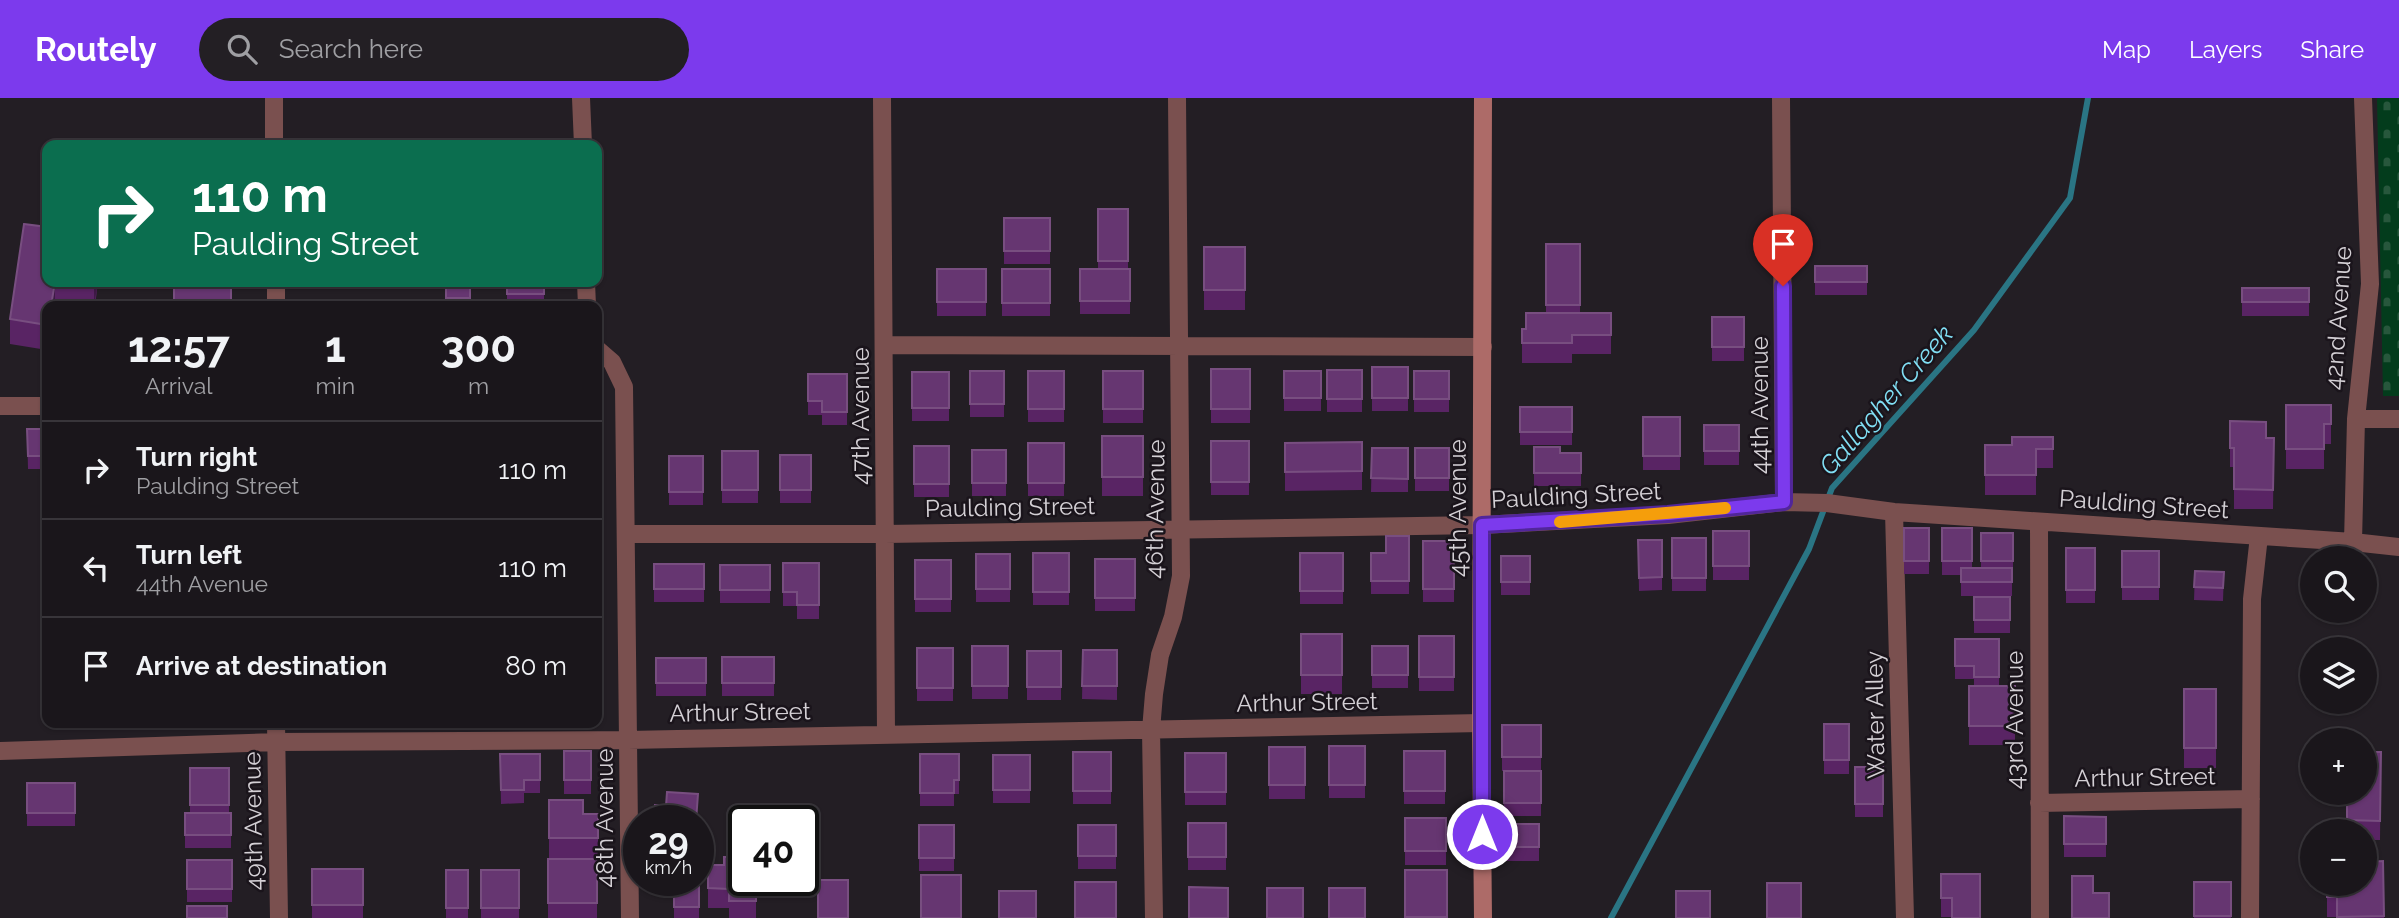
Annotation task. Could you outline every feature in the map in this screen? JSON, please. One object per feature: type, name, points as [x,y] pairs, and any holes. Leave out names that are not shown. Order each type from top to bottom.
[{"type":"street","points":[[274,98],[274,140]]},
{"type":"street","points":[[581,98],[583,140]]},
{"type":"street","name":"47th Avenue","points":[[882,98],[886,733]]},
{"type":"street","name":"46th Avenue","points":[[1154,918],[1151,730],[1160,655],[1173,617],[1181,576],[1177,98]]},
{"type":"street","name":"45th Avenue","points":[[1483,98],[1483,918]]},
{"type":"street","name":"44th Avenue","points":[[1781,98],[1784,502]]},
{"type":"street","name":"42nd Avenue","points":[[2353,542],[2356,419],[2370,284],[2362,98]]},
{"type":"street","points":[[884,345],[1483,347]]},
{"type":"street","name":"48th Avenue","points":[[602,353],[612,362],[624,387],[629,918]]},
{"type":"street","points":[[0,406],[42,405]]},
{"type":"street","points":[[2356,419],[2399,419]]},
{"type":"street","name":"Paulding Street","points":[[626,534],[885,534],[1482,525],[1668,514],[1806,502],[1894,512],[2399,547]]},
{"type":"street","name":"Water Alley","points":[[1894,512],[1905,918]]},
{"type":"street","name":"43rd Avenue","points":[[2039,522],[2040,918]]},
{"type":"street","points":[[2250,918],[2252,599],[2259,536]]},
{"type":"street","name":"Arthur Street","points":[[0,751],[276,742],[628,740],[1481,723]]},
{"type":"street","name":"49th Avenue","points":[[276,728],[279,918]]},
{"type":"street","name":"Arthur Street","points":[[2039,803],[2251,799]]},
{"type":"green space","points":[[2377,98],[2399,98],[2399,396],[2383,396]]},
{"type":"building","points":[[1098,209],[1128,209],[1128,261],[1098,261]]},
{"type":"building","points":[[1004,218],[1050,218],[1050,251],[1004,251]]},
{"type":"building","points":[[24,224],[42,226],[42,287],[54,287],[52,301],[42,301],[42,324],[10,319]]},
{"type":"building","points":[[1546,244],[1580,244],[1580,305],[1546,305]]},
{"type":"building","points":[[1204,247],[1245,247],[1245,290],[1204,290]]},
{"type":"building","points":[[1815,266],[1867,266],[1867,282],[1815,282]]},
{"type":"building","points":[[937,269],[986,269],[986,302],[937,302]]},
{"type":"building","points":[[1002,269],[1050,269],[1050,303],[1002,303]]},
{"type":"building","points":[[1080,269],[1130,269],[1130,301],[1080,301]]},
{"type":"building","points":[[446,287],[470,287],[470,298],[446,298]]},
{"type":"building","points":[[507,287],[544,287],[544,294],[507,294]]},
{"type":"building","points":[[174,288],[231,288],[231,301],[174,301]]},
{"type":"building","points":[[2242,288],[2309,288],[2309,302],[2242,302]]},
{"type":"building","points":[[1526,313],[1611,313],[1611,335],[1572,335],[1572,343],[1522,343],[1522,329],[1526,329]]},
{"type":"building","points":[[1712,317],[1744,317],[1744,347],[1712,347]]},
{"type":"building","points":[[1372,367],[1408,367],[1408,398],[1372,398]]},
{"type":"building","points":[[1211,369],[1250,369],[1250,409],[1211,409]]},
{"type":"building","points":[[1327,370],[1362,370],[1362,399],[1327,399]]},
{"type":"building","points":[[970,371],[1004,371],[1004,404],[970,404]]},
{"type":"building","points":[[1028,371],[1064,371],[1064,409],[1028,409]]},
{"type":"building","points":[[1103,371],[1143,371],[1143,409],[1103,409]]},
{"type":"building","points":[[1284,371],[1321,371],[1321,398],[1284,398]]},
{"type":"building","points":[[1414,371],[1449,371],[1449,399],[1414,399]]},
{"type":"building","points":[[912,372],[949,372],[949,408],[912,408]]},
{"type":"building","points":[[808,374],[847,374],[847,412],[822,412],[822,401],[808,401]]},
{"type":"building","points":[[2286,405],[2331,405],[2331,424],[2324,424],[2324,449],[2286,449]]},
{"type":"building","points":[[1520,407],[1572,407],[1572,432],[1520,432]]},
{"type":"building","points":[[1643,417],[1680,417],[1680,456],[1643,456]]},
{"type":"building","points":[[2230,421],[2266,422],[2266,438],[2274,438],[2273,490],[2234,489],[2234,448],[2230,448]]},
{"type":"building","points":[[1704,425],[1739,425],[1739,451],[1704,451]]},
{"type":"building","points":[[27,429],[42,429],[42,456],[28,456]]},
{"type":"building","points":[[1102,436],[1143,436],[1143,477],[1102,477]]},
{"type":"building","points":[[2012,437],[2053,437],[2053,449],[2036,449],[2036,475],[1985,475],[1985,445],[2012,445]]},
{"type":"building","points":[[1211,441],[1249,441],[1249,482],[1211,482]]},
{"type":"building","points":[[1362,442],[1362,471],[1285,472],[1285,443]]},
{"type":"building","points":[[1028,443],[1064,443],[1064,483],[1028,483]]},
{"type":"building","points":[[914,446],[949,446],[949,484],[914,484]]},
{"type":"building","points":[[1534,447],[1560,447],[1560,453],[1581,453],[1581,473],[1534,473]]},
{"type":"building","points":[[1372,448],[1408,448],[1408,479],[1371,478]]},
{"type":"building","points":[[1415,448],[1449,448],[1449,478],[1415,478]]},
{"type":"building","points":[[972,450],[1006,450],[1006,483],[972,483]]},
{"type":"building","points":[[722,451],[758,451],[758,490],[722,490]]},
{"type":"building","points":[[780,455],[811,455],[811,490],[780,490]]},
{"type":"building","points":[[669,456],[703,456],[703,492],[669,492]]},
{"type":"building","points":[[1904,528],[1929,528],[1929,561],[1904,561]]},
{"type":"building","points":[[1942,528],[1972,528],[1972,561],[1942,561]]},
{"type":"building","points":[[1713,531],[1749,531],[1749,566],[1713,566]]},
{"type":"building","points":[[1981,533],[2013,533],[2013,561],[1981,561]]},
{"type":"building","points":[[1386,536],[1409,536],[1409,581],[1371,581],[1371,553],[1386,553]]},
{"type":"building","points":[[1672,538],[1706,538],[1706,578],[1672,578]]},
{"type":"building","points":[[1638,540],[1662,540],[1662,577],[1639,578]]},
{"type":"building","points":[[1423,541],[1454,541],[1454,589],[1423,589]]},
{"type":"building","points":[[2066,548],[2095,548],[2095,590],[2066,590]]},
{"type":"building","points":[[2122,551],[2159,551],[2159,587],[2122,587]]},
{"type":"building","points":[[1033,553],[1069,553],[1069,592],[1033,592]]},
{"type":"building","points":[[1300,553],[1343,553],[1343,591],[1300,591]]},
{"type":"building","points":[[976,554],[1010,554],[1010,589],[976,589]]},
{"type":"building","points":[[1501,556],[1530,556],[1530,582],[1501,582]]},
{"type":"building","points":[[1095,559],[1135,559],[1135,598],[1095,598]]},
{"type":"building","points":[[915,560],[951,560],[951,599],[915,599]]},
{"type":"building","points":[[783,563],[819,563],[819,605],[797,605],[797,592],[783,592]]},
{"type":"building","points":[[654,564],[704,564],[704,589],[654,589]]},
{"type":"building","points":[[720,565],[770,565],[770,590],[720,590]]},
{"type":"building","points":[[1961,568],[2012,568],[2012,582],[1961,582]]},
{"type":"building","points":[[2195,571],[2224,572],[2223,588],[2194,587]]},
{"type":"building","points":[[1974,597],[2010,597],[2010,620],[1974,620]]},
{"type":"building","points":[[1301,634],[1342,634],[1342,675],[1301,675]]},
{"type":"building","points":[[1419,636],[1454,636],[1454,677],[1419,677]]},
{"type":"building","points":[[1955,639],[1999,639],[1999,677],[1974,677],[1974,666],[1955,666]]},
{"type":"building","points":[[972,646],[1008,646],[1008,686],[972,686]]},
{"type":"building","points":[[1372,646],[1408,646],[1408,675],[1372,675]]},
{"type":"building","points":[[917,648],[953,648],[953,688],[917,688]]},
{"type":"building","points":[[1083,650],[1117,650],[1117,686],[1082,686]]},
{"type":"building","points":[[1027,651],[1061,651],[1061,687],[1027,687]]},
{"type":"building","points":[[722,657],[774,657],[774,683],[722,683]]},
{"type":"building","points":[[656,658],[706,658],[706,683],[656,683]]},
{"type":"building","points":[[1969,686],[2015,686],[2015,726],[1969,726]]},
{"type":"building","points":[[2184,689],[2216,689],[2216,748],[2184,748]]},
{"type":"building","points":[[1824,724],[1849,724],[1849,760],[1824,760]]},
{"type":"building","points":[[1502,725],[1541,725],[1541,757],[1502,757]]},
{"type":"building","points":[[1329,746],[1365,746],[1365,785],[1329,785]]},
{"type":"building","points":[[1269,747],[1305,747],[1305,785],[1269,785]]},
{"type":"building","points":[[564,751],[591,751],[591,780],[564,780]]},
{"type":"building","points":[[1404,751],[1445,751],[1445,791],[1404,791]]},
{"type":"building","points":[[1073,752],[1111,752],[1111,791],[1073,791]]},
{"type":"building","points":[[2377,752],[2381,752],[2380,821],[2347,819],[2347,805],[2377,805]]},
{"type":"building","points":[[1185,753],[1226,753],[1226,792],[1185,792]]},
{"type":"building","points":[[500,754],[540,754],[540,780],[524,780],[524,790],[501,790]]},
{"type":"building","points":[[920,754],[959,754],[959,780],[954,780],[954,793],[920,793]]},
{"type":"building","points":[[993,755],[1030,755],[1030,790],[993,790]]},
{"type":"building","points":[[1855,767],[1883,767],[1883,804],[1855,804]]},
{"type":"building","points":[[190,768],[229,768],[229,805],[190,805]]},
{"type":"building","points":[[1504,771],[1541,771],[1541,803],[1504,803]]},
{"type":"building","points":[[27,783],[75,783],[75,813],[27,813]]},
{"type":"building","points":[[667,792],[698,794],[697,805],[666,805]]},
{"type":"building","points":[[549,800],[583,800],[583,814],[598,814],[598,838],[549,838]]},
{"type":"building","points":[[185,813],[231,813],[231,835],[185,835]]},
{"type":"building","points":[[2064,816],[2106,817],[2106,844],[2064,844]]},
{"type":"building","points":[[1405,818],[1446,818],[1446,851],[1405,851]]},
{"type":"building","points":[[1188,823],[1226,823],[1226,857],[1188,857]]},
{"type":"building","points":[[1506,824],[1539,824],[1539,847],[1506,847]]},
{"type":"building","points":[[919,825],[954,825],[954,858],[919,858]]},
{"type":"building","points":[[1078,825],[1116,825],[1116,856],[1078,856]]},
{"type":"building","points":[[724,857],[728,857],[728,889],[714,888],[714,865],[724,865]]},
{"type":"building","points":[[548,859],[597,859],[597,903],[548,903]]},
{"type":"building","points":[[187,860],[232,860],[232,889],[187,889]]},
{"type":"building","points":[[2377,861],[2383,861],[2384,916],[2337,917],[2337,897],[2327,896],[2377,896]]},
{"type":"building","points":[[312,869],[363,869],[363,905],[312,905]]},
{"type":"building","points":[[446,870],[468,870],[468,908],[446,908]]},
{"type":"building","points":[[481,870],[519,870],[519,908],[481,908]]},
{"type":"building","points":[[1405,870],[1447,870],[1447,917],[1405,917]]},
{"type":"building","points":[[1941,874],[1980,874],[1980,918],[1952,918],[1952,898],[1941,898]]},
{"type":"building","points":[[921,875],[961,875],[961,918],[921,918]]},
{"type":"building","points":[[2072,876],[2093,876],[2093,893],[2109,893],[2109,918],[2072,918]]},
{"type":"building","points":[[819,880],[848,880],[848,918],[818,918]]},
{"type":"building","points":[[1075,882],[1116,882],[1116,918],[1075,918]]},
{"type":"building","points":[[2194,882],[2231,882],[2231,916],[2194,916]]},
{"type":"building","points":[[1767,883],[1801,883],[1801,918],[1767,918]]},
{"type":"building","points":[[1189,887],[1228,888],[1228,918],[1189,918]]},
{"type":"building","points":[[1267,888],[1303,888],[1303,918],[1267,918]]},
{"type":"building","points":[[1329,888],[1365,888],[1365,918],[1329,918]]},
{"type":"building","points":[[999,891],[1036,891],[1036,918],[999,918]]},
{"type":"building","points":[[1676,891],[1710,891],[1710,918],[1676,918]]},
{"type":"building","points":[[674,896],[699,896],[699,907],[674,907]]},
{"type":"building","points":[[729,896],[756,896],[756,901],[729,901]]},
{"type":"building","points":[[187,906],[227,906],[227,918],[187,918]]},
{"type":"waterway","name":"Gallagher Creek","points":[[1611,918],[1809,549],[1832,488],[1974,330],[2070,198],[2088,98]]},
{"type":"slow traffic","points":[[1560,522],[1725,508]]},
{"type":"route","points":[[1482,834],[1482,525],[1668,514],[1784,502],[1783,286]]}]
